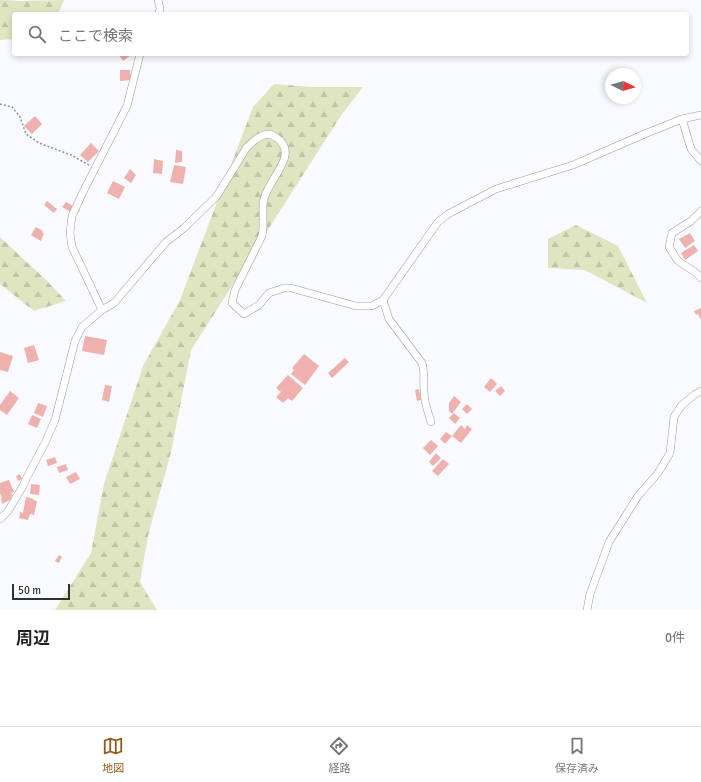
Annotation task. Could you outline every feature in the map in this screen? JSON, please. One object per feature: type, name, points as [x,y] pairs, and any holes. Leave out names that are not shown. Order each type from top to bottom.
[{"type":"street","points":[[158,0],[159,12]]},
{"type":"street","points":[[102,310],[72,247],[70,233],[72,216],[127,106],[140,56]]},
{"type":"street","points":[[0,519],[8,511],[23,486],[55,420],[76,341],[82,327],[114,302],[166,242],[184,228],[216,198],[247,148],[256,139],[270,134],[282,142],[286,151],[285,159],[266,191],[263,200],[264,226],[262,236],[235,290],[232,303],[244,314],[259,305],[269,293],[291,288],[356,306],[372,306],[383,300],[438,222],[448,214],[496,189],[573,164],[682,119],[701,115]]},
{"type":"street","points":[[682,119],[691,149],[701,161]]},
{"type":"street","points":[[701,211],[691,221],[672,233],[669,247],[678,261],[696,272],[701,278]]},
{"type":"street","points":[[383,300],[389,318],[422,363],[424,370],[424,392],[431,422]]},
{"type":"street","points":[[587,610],[590,594],[609,542],[638,496],[658,473],[670,453],[674,417],[680,406],[694,395],[701,392]]},
{"type":"path","points":[[0,104],[12,107],[20,117],[26,134],[39,143],[71,155],[95,168]]},
{"type":"green space","points":[[0,0],[64,0],[59,12],[12,12],[12,39],[0,40]]},
{"type":"green space","points":[[274,84],[312,87],[363,87],[340,117],[191,350],[171,452],[148,536],[140,582],[157,610],[55,610],[91,553],[104,484],[143,366],[180,300],[253,107]]},
{"type":"green space","points":[[576,225],[618,246],[647,303],[585,270],[548,268],[548,239]]},
{"type":"green space","points":[[0,237],[66,301],[34,311],[0,284]]},
{"type":"building","points":[[120,56],[130,56],[123,61]]},
{"type":"building","points":[[120,70],[130,70],[131,80],[120,81]]},
{"type":"building","points":[[35,116],[42,124],[32,134],[24,126]]},
{"type":"building","points":[[91,143],[99,151],[88,162],[80,155]]},
{"type":"building","points":[[176,150],[182,151],[182,162],[175,163]]},
{"type":"building","points":[[154,159],[163,161],[162,174],[153,173]]},
{"type":"building","points":[[174,165],[186,167],[183,184],[170,182]]},
{"type":"building","points":[[130,169],[136,175],[131,183],[124,178]]},
{"type":"building","points":[[113,181],[125,187],[119,199],[107,193]]},
{"type":"building","points":[[47,201],[57,209],[54,213],[44,205]]},
{"type":"building","points":[[66,202],[80,210],[76,215],[62,207]]},
{"type":"building","points":[[36,227],[44,233],[41,241],[31,235]]},
{"type":"building","points":[[690,233],[695,241],[685,248],[679,239]]},
{"type":"building","points":[[694,245],[698,251],[685,260],[681,253]]},
{"type":"building","points":[[701,308],[701,320],[698,314],[696,315],[694,311]]},
{"type":"building","points":[[85,336],[107,340],[104,355],[82,351]]},
{"type":"building","points":[[34,345],[39,360],[28,363],[24,348]]},
{"type":"building","points":[[0,352],[13,356],[8,372],[0,370]]},
{"type":"building","points":[[304,354],[319,366],[305,385],[291,374],[294,370],[292,368]]},
{"type":"building","points":[[345,358],[349,362],[332,378],[328,373]]},
{"type":"building","points":[[288,375],[303,388],[292,401],[288,398],[283,403],[276,397],[281,392],[276,388]]},
{"type":"building","points":[[491,378],[497,384],[490,392],[484,387]]},
{"type":"building","points":[[105,385],[112,386],[109,402],[102,400]]},
{"type":"building","points":[[501,386],[505,391],[500,396],[495,391]]},
{"type":"building","points":[[419,389],[421,400],[417,401],[415,390]]},
{"type":"building","points":[[10,391],[19,398],[7,415],[0,410],[0,405]]},
{"type":"building","points":[[454,396],[461,402],[452,414],[449,411],[449,403]]},
{"type":"building","points":[[38,403],[47,406],[43,417],[34,413]]},
{"type":"building","points":[[467,404],[472,409],[467,414],[462,409]]},
{"type":"building","points":[[454,413],[460,418],[455,424],[449,418]]},
{"type":"building","points":[[32,415],[41,419],[37,428],[28,424]]},
{"type":"building","points":[[461,425],[465,429],[467,425],[472,429],[461,443],[452,436]]},
{"type":"building","points":[[446,432],[452,436],[445,444],[440,439]]},
{"type":"building","points":[[431,440],[438,446],[430,455],[423,448]]},
{"type":"building","points":[[436,453],[441,458],[433,466],[429,462]]},
{"type":"building","points":[[55,457],[57,463],[48,466],[46,460]]},
{"type":"building","points":[[443,459],[449,464],[438,476],[432,471]]},
{"type":"building","points":[[66,464],[68,470],[59,473],[57,467]]},
{"type":"building","points":[[76,472],[80,479],[70,484],[66,477]]},
{"type":"building","points":[[20,474],[22,479],[18,481],[16,476]]},
{"type":"building","points":[[9,480],[14,492],[11,493],[13,496],[11,496],[12,499],[2,504],[0,483]]},
{"type":"building","points":[[31,484],[40,485],[39,495],[30,494]]},
{"type":"building","points":[[26,497],[37,501],[34,515],[30,514],[28,520],[19,518],[20,512],[23,513]]},
{"type":"building","points":[[59,555],[62,557],[59,563],[55,561]]}]
